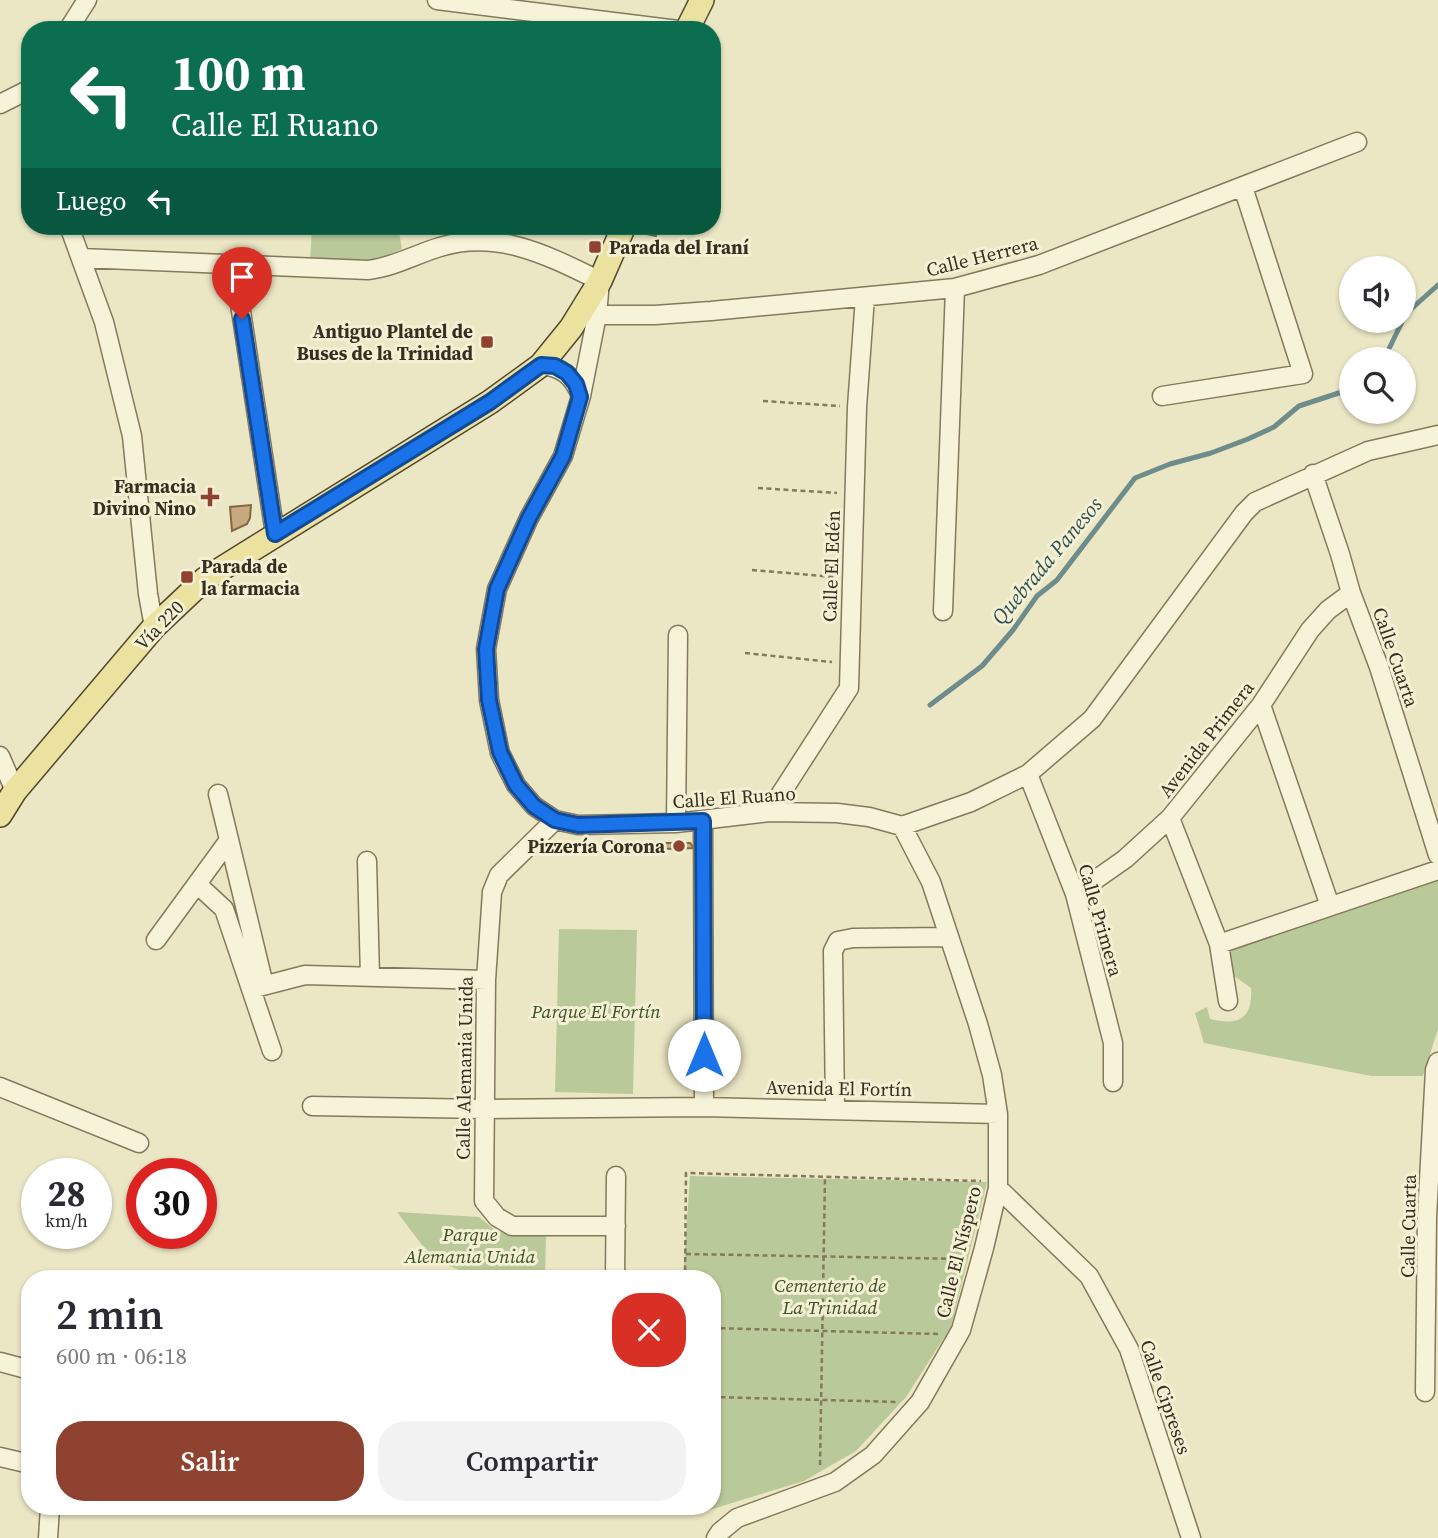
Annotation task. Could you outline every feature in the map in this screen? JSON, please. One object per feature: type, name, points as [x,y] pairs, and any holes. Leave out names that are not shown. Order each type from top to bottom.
[{"type":"main road","points":[[692,21],[702,0]]},
{"type":"main road","name":"Vía 220","points":[[0,815],[15,791],[154,626],[205,579],[490,402],[541,365],[571,328],[600,281],[620,235]]},
{"type":"street","points":[[74,21],[87,0]]},
{"type":"street","points":[[437,0],[606,21]]},
{"type":"street","points":[[0,104],[21,95]]},
{"type":"street","name":"Calle Herrera","points":[[597,315],[669,314],[955,288],[1040,265],[1357,142]]},
{"type":"street","points":[[1162,396],[1303,374],[1243,187]]},
{"type":"street","points":[[72,235],[104,322],[132,436],[148,594],[154,626]]},
{"type":"street","points":[[81,258],[368,270],[382,268],[457,242],[480,241],[527,247],[600,281],[597,315],[580,397],[563,456],[529,518],[497,589],[486,649],[489,700],[500,752],[516,785],[534,806],[555,820]]},
{"type":"street","points":[[234,265],[275,534]]},
{"type":"street","points":[[943,611],[955,288]]},
{"type":"street","name":"Calle El Edén","points":[[769,812],[849,688],[857,407],[865,297]]},
{"type":"street","points":[[541,365],[555,366],[567,373],[576,384],[580,397]]},
{"type":"street","points":[[902,826],[971,802],[1028,774],[1092,719],[1244,513],[1255,502],[1368,451],[1438,435]]},
{"type":"street","name":"Calle Cuarta","points":[[1313,474],[1350,593],[1379,667],[1438,855]]},
{"type":"street","name":"Avenida Primera","points":[[1075,894],[1125,859],[1170,818],[1261,705],[1311,630],[1328,610],[1350,593]]},
{"type":"street","points":[[676,823],[678,635]]},
{"type":"street","points":[[1261,705],[1330,906]]},
{"type":"street","points":[[0,756],[15,791]]},
{"type":"street","name":"Calle Primera","points":[[1028,774],[1075,894],[1113,1043],[1113,1082]]},
{"type":"street","points":[[218,793],[272,1051]]},
{"type":"street","name":"Calle El Ruano","points":[[555,820],[578,825],[676,823],[769,812],[836,813],[869,817],[902,826]]},
{"type":"street","points":[[1170,818],[1219,944],[1228,1001]]},
{"type":"street","name":"Calle Alemania Unida","points":[[555,820],[499,875],[492,892],[486,981],[484,1201],[498,1217],[512,1226],[616,1226]]},
{"type":"street","points":[[703,821],[704,1107]]},
{"type":"street","name":"Calle El Níspero","points":[[716,1538],[737,1518],[835,1482],[873,1455],[920,1402],[961,1329],[984,1248],[998,1185],[998,1114],[992,1075],[931,882],[902,826]]},
{"type":"street","points":[[156,940],[229,840]]},
{"type":"street","points":[[368,861],[370,977]]},
{"type":"street","points":[[1219,944],[1438,870]]},
{"type":"street","points":[[197,884],[224,909],[258,987]]},
{"type":"street","points":[[835,1109],[833,951],[838,941],[853,938],[949,937]]},
{"type":"street","points":[[258,987],[305,975],[486,981]]},
{"type":"street","name":"Calle Cuarta","points":[[1425,1392],[1432,1333],[1437,1067]]},
{"type":"street","points":[[0,1087],[139,1143]]},
{"type":"street","name":"Avenida El Fortín","points":[[312,1106],[484,1109],[704,1107],[998,1114]]},
{"type":"street","points":[[615,1270],[616,1176]]},
{"type":"street","name":"Calle Cipreses","points":[[998,1185],[1089,1276],[1129,1349],[1191,1538]]},
{"type":"street","points":[[0,1362],[21,1368]]},
{"type":"street","points":[[0,1457],[21,1462]]},
{"type":"street","points":[[48,1538],[49,1515]]},
{"type":"path","points":[[763,401],[857,407]]},
{"type":"path","points":[[758,488],[854,495]]},
{"type":"path","points":[[752,570],[852,579]]},
{"type":"path","points":[[745,653],[849,664]]},
{"type":"path","points":[[685,1270],[686,1173],[998,1185]]},
{"type":"path","points":[[820,1465],[825,1177]]},
{"type":"path","points":[[685,1254],[966,1259]]},
{"type":"path","points":[[721,1328],[942,1334]]},
{"type":"path","points":[[721,1397],[920,1402]]},
{"type":"green space","points":[[312,235],[400,235],[402,249],[378,258],[357,263],[310,262]]},
{"type":"green space","points":[[1438,878],[1438,1029],[1423,1076],[1371,1076],[1204,1043],[1195,1013],[1207,1007],[1210,1019],[1228,1021],[1242,1018],[1249,1007],[1251,988],[1234,976],[1229,949]]},
{"type":"green space","name":"Parque El Fortín","points":[[559,929],[637,930],[633,1094],[555,1092]]},
{"type":"green space","name":"Cementerio de La Trinidad","points":[[690,1176],[987,1182],[951,1327],[906,1397],[856,1451],[804,1481],[721,1506],[721,1270],[684,1270]]},
{"type":"green space","name":"Parque Alemania Unida","points":[[397,1212],[479,1217],[494,1229],[506,1234],[546,1236],[545,1270],[460,1270],[441,1263],[422,1245]]},
{"type":"building","points":[[251,505],[247,524],[232,531],[230,507]]},
{"type":"building","name":"Pizzería Corona","points":[[665,843],[690,843],[694,848],[665,849]]},
{"type":"waterway","name":"Quebrada Panesos","points":[[1416,305],[1438,285]]},
{"type":"waterway","name":"Quebrada Panesos","points":[[1390,347],[1397,333]]},
{"type":"waterway","name":"Quebrada Panesos","points":[[930,705],[982,666],[1013,630],[1037,596],[1057,580],[1135,478],[1248,439],[1274,427],[1299,406],[1339,393]]},
{"type":"place","name":"Parada del Iraní","points":[[595,247]]},
{"type":"place","name":"Antiguo Plantel de Buses de la Trinidad","points":[[487,342]]},
{"type":"place","name":"Farmacia Divino Nino","points":[[210,497]]},
{"type":"place","name":"Parada de la farmacia","points":[[187,577]]},
{"type":"place","name":"Pizzería Corona","points":[[679,846]]},
{"type":"route","points":[[242,319],[275,534],[490,402],[541,365],[555,366],[567,373],[576,384],[580,397],[563,456],[529,518],[497,589],[486,649],[489,700],[500,752],[516,785],[534,806],[555,820],[578,825],[703,821],[704,1055]]}]
